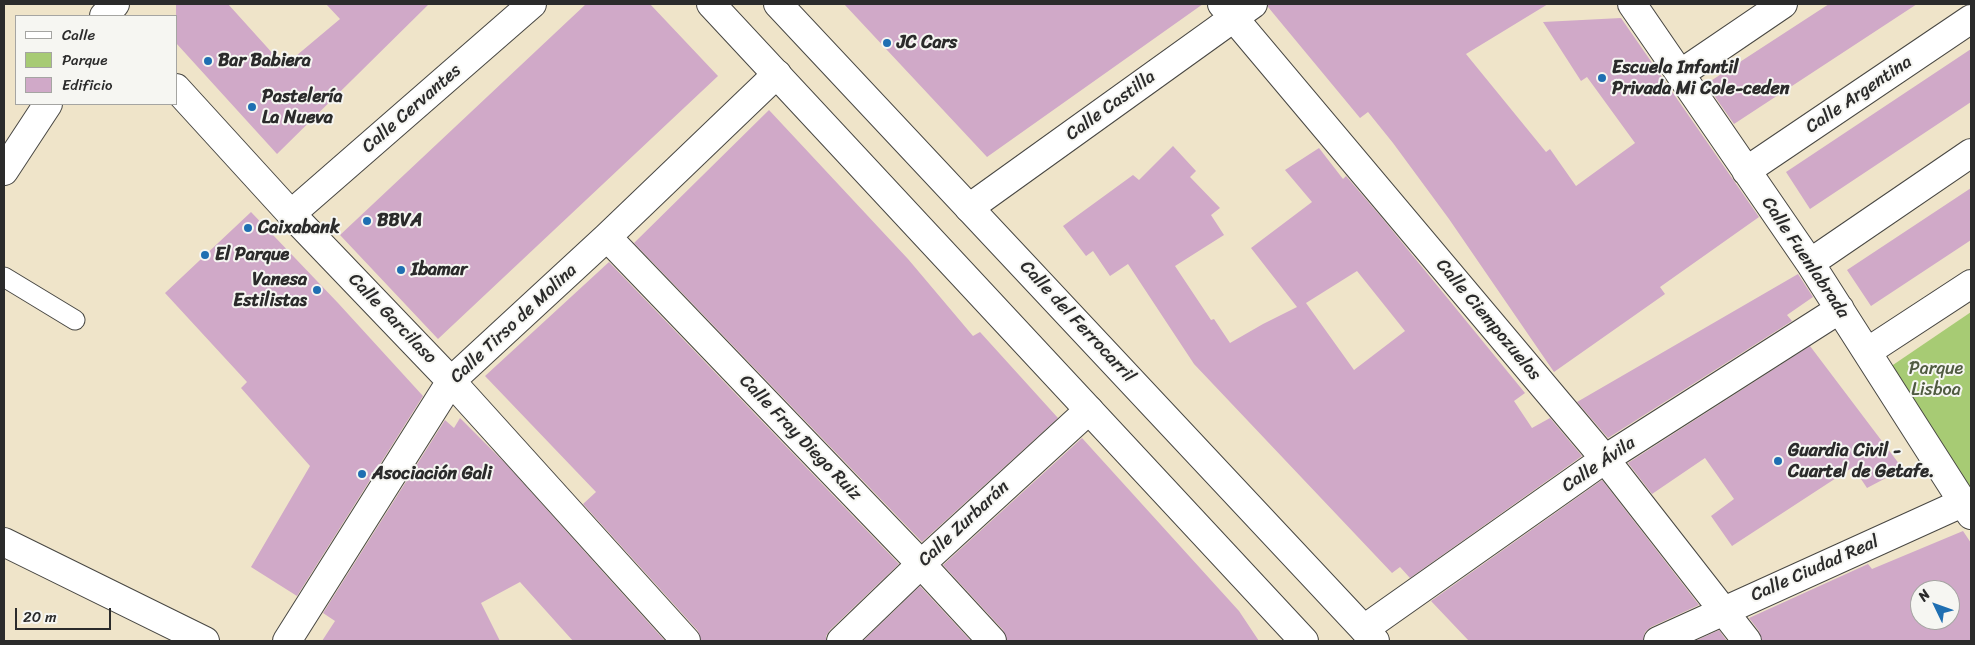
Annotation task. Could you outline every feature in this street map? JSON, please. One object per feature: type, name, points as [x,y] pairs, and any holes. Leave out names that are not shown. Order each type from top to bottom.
[{"type":"street","name":"Calle Cervantes","points":[[291,214],[532,4]]},
{"type":"street","points":[[710,4],[1304,641]]},
{"type":"street","name":"Calle del Ferrocarril","points":[[778,4],[1369,635]]},
{"type":"street","name":"Calle Fuenlabrada","points":[[1632,4],[1810,263],[1968,505]]},
{"type":"street","points":[[1680,74],[1783,4]]},
{"type":"street","name":"Calle Castilla","points":[[969,208],[1236,8]]},
{"type":"street","name":"Calle Ciempozuelos","points":[[1236,8],[1605,459],[1748,641]]},
{"type":"street","name":"Calle Argentina","points":[[1746,171],[1971,19]]},
{"type":"street","name":"Calle Tirso de Molina","points":[[287,641],[451,381],[607,237],[777,74]]},
{"type":"street","name":"Calle Garcilaso","points":[[178,90],[291,214],[451,381],[686,641]]},
{"type":"street","points":[[4,171],[47,105]]},
{"type":"street","points":[[1810,263],[1971,154]]},
{"type":"street","name":"Calle Fray Diego Ruiz","points":[[607,237],[921,564],[992,641]]},
{"type":"street","points":[[1867,352],[1971,284]]},
{"type":"street","name":"Calle Ávila","points":[[1369,635],[1605,459],[1840,309]]},
{"type":"street","name":"Calle Zurbarán","points":[[841,641],[1054,440],[1089,410]]},
{"type":"street","name":"Calle Ciudad Real","points":[[1658,641],[1968,505]]},
{"type":"street","points":[[4,542],[205,641]]},
{"type":"lane","points":[[4,277],[75,320]]},
{"type":"green space","name":"Parque Lisboa","points":[[1971,312],[1971,497],[1887,369]]},
{"type":"building","points":[[176,4],[228,4],[284,66],[340,19],[326,4],[429,4],[277,154],[178,45],[178,15],[176,15]]},
{"type":"building","points":[[586,4],[650,4],[718,76],[438,339],[340,235]]},
{"type":"building","points":[[844,4],[1203,4],[987,157]]},
{"type":"building","points":[[1268,4],[1548,4],[1466,54],[1546,152],[1550,149],[1576,186],[1635,143],[1587,77],[1581,81],[1543,22],[1621,18],[1759,217],[1660,287],[1665,294],[1554,372],[1449,219],[1393,143],[1368,112],[1360,118],[1268,7]]},
{"type":"building","points":[[1829,4],[1917,4],[1734,124],[1706,84]]},
{"type":"building","points":[[1971,49],[1971,102],[1810,209],[1786,172]]},
{"type":"building","points":[[769,110],[908,259],[973,336],[980,332],[1058,418],[922,542],[634,243]]},
{"type":"building","points":[[1173,146],[1196,171],[1190,177],[1220,208],[1211,215],[1224,235],[1175,266],[1211,320],[1214,319],[1230,343],[1297,307],[1251,248],[1312,202],[1285,170],[1319,148],[1343,179],[1346,176],[1382,218],[1525,393],[1514,401],[1532,428],[1550,418],[1582,456],[1410,578],[1400,567],[1392,573],[1194,364],[1128,264],[1110,276],[1093,251],[1086,256],[1063,226],[1133,175],[1139,180]],"holes":[[[1357,271],[1405,331],[1354,370],[1306,303]]]},
{"type":"building","points":[[1971,188],[1971,240],[1871,306],[1847,270]]},
{"type":"building","points":[[251,212],[423,396],[297,596],[251,567],[310,466],[241,388],[247,382],[165,293]]},
{"type":"building","points":[[609,262],[899,564],[830,630],[826,636],[826,641],[701,641],[698,631],[583,504],[596,492],[485,376]]},
{"type":"building","points":[[1798,274],[1813,297],[1787,315],[1792,321],[1608,438],[1577,402]]},
{"type":"building","points":[[1810,346],[1903,469],[1867,488],[1853,467],[1732,546],[1711,516],[1734,499],[1705,458],[1652,494],[1628,463]]},
{"type":"building","points":[[460,418],[504,462],[665,641],[573,641],[520,582],[481,603],[500,641],[322,641],[335,621],[323,613],[445,420],[454,428]]},
{"type":"building","points":[[1082,438],[1239,611],[1259,641],[1007,641],[1003,630],[943,565]]},
{"type":"building","points":[[1602,480],[1699,605],[1651,627],[1645,632],[1643,641],[1469,641],[1431,601]]},
{"type":"building","points":[[1963,531],[1971,543],[1971,641],[1762,641],[1759,631],[1749,618],[1868,564],[1872,569]]},
{"type":"building","points":[[920,586],[971,641],[863,641]]},
{"type":"building","points":[[1719,630],[1727,641],[1695,641]]},
{"type":"place","name":"JC Cars","points":[[887,43]]},
{"type":"place","name":"Bar Babiera","points":[[208,61]]},
{"type":"place","name":"Escuela Infantil Privada Mi Cole-ceden","points":[[1602,78]]},
{"type":"place","name":"Pastelería La Nueva","points":[[252,107]]},
{"type":"place","name":"BBVA","points":[[367,221]]},
{"type":"place","name":"Caixabank","points":[[248,228]]},
{"type":"place","name":"El Parque","points":[[205,255]]},
{"type":"place","name":"Ibamar","points":[[401,270]]},
{"type":"place","name":"Vanesa Estilistas","points":[[317,290]]},
{"type":"place","name":"Guardia Civil - Cuartel de Getafe.","points":[[1778,461]]},
{"type":"place","name":"Asociación Gali","points":[[362,474]]}]
